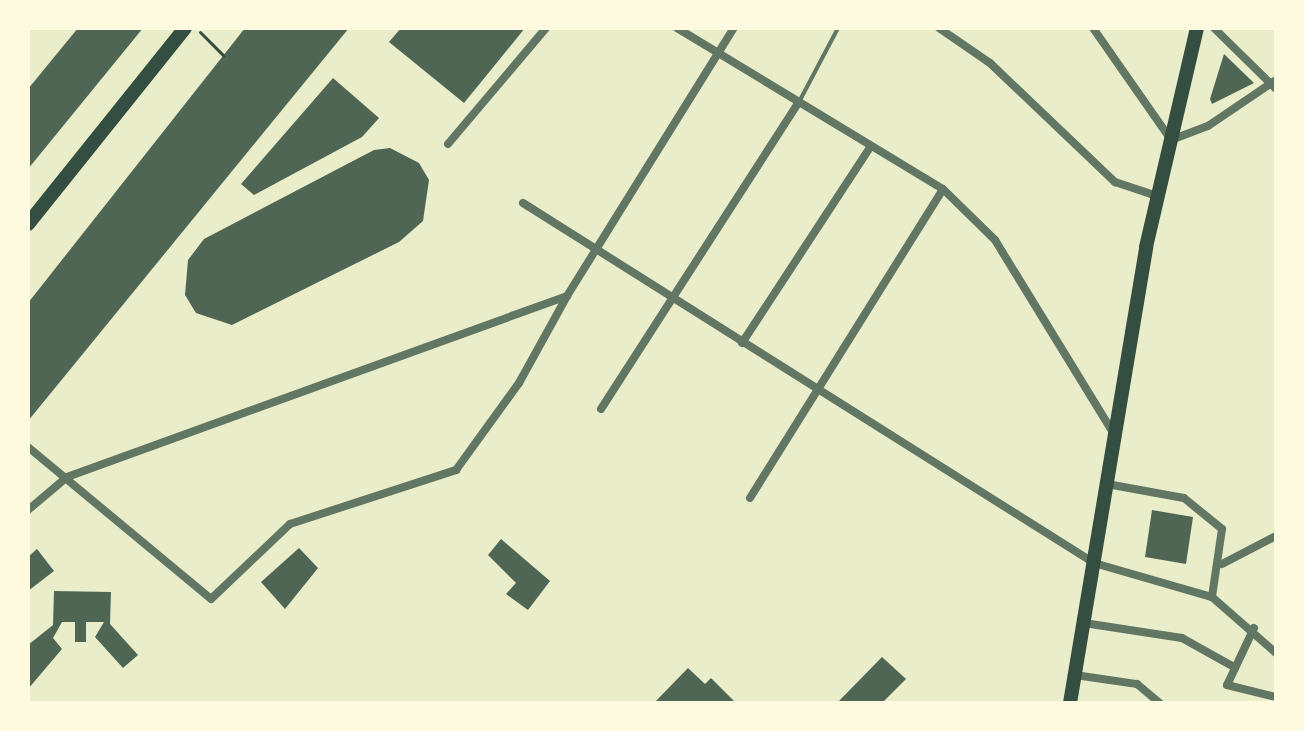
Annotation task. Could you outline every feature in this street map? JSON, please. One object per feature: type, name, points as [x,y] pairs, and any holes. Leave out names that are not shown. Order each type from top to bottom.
[{"type":"main road","points":[[28,224],[185,28]]},
{"type":"main road","points":[[1070,703],[1157,196],[1197,28]]},
{"type":"street","points":[[448,144],[546,28]]},
{"type":"street","points":[[677,28],[799,102],[869,149],[943,189],[995,240],[1115,436]]},
{"type":"street","points":[[28,447],[211,599],[290,524],[456,470],[519,383],[567,296],[734,28]]},
{"type":"street","points":[[939,28],[990,63],[1115,182],[1157,196]]},
{"type":"street","points":[[1093,28],[1171,140],[1208,126],[1274,84],[1214,28]]},
{"type":"street","points":[[601,409],[799,102]]},
{"type":"street","points":[[742,343],[869,149]]},
{"type":"street","points":[[750,498],[943,189]]},
{"type":"street","points":[[523,203],[816,391],[1094,563],[1212,597],[1254,628],[1276,653]]},
{"type":"street","points":[[28,510],[67,477],[567,296]]},
{"type":"street","points":[[1107,484],[1184,498],[1222,529],[1222,564],[1212,597]]},
{"type":"street","points":[[1222,564],[1276,536]]},
{"type":"street","points":[[1084,623],[1182,638],[1234,667]]},
{"type":"street","points":[[1254,628],[1227,685],[1276,697]]},
{"type":"street","points":[[1075,675],[1137,684],[1160,703]]},
{"type":"lane","points":[[799,102],[838,28]]},
{"type":"path","points":[[195,28],[223,55]]},
{"type":"building","points":[[78,28],[143,28],[28,169],[28,89]]},
{"type":"building","points":[[245,28],[349,28],[28,421],[28,303]]},
{"type":"building","points":[[401,28],[525,28],[464,103],[389,42]]},
{"type":"building","points":[[1224,54],[1254,83],[1212,104],[1210,99]]},
{"type":"building","points":[[333,78],[379,118],[362,137],[254,195],[241,184]]},
{"type":"building","points":[[390,148],[419,163],[429,180],[423,221],[399,242],[232,325],[196,313],[185,295],[188,260],[204,239],[374,150]]},
{"type":"building","points":[[1152,510],[1193,517],[1186,564],[1145,557]]},
{"type":"building","points":[[501,539],[550,581],[528,610],[506,594],[516,583],[488,555]]},
{"type":"building","points":[[299,548],[318,568],[285,609],[261,582]]},
{"type":"building","points":[[37,549],[54,571],[28,591],[28,557]]},
{"type":"building","points":[[54,591],[111,592],[110,624],[138,655],[123,668],[95,637],[104,622],[86,622],[86,642],[75,642],[75,622],[62,622],[53,638],[62,649],[28,689],[28,645],[53,625]]},
{"type":"building","points":[[882,657],[906,679],[882,703],[837,703]]},
{"type":"building","points":[[688,668],[705,684],[711,678],[736,703],[654,703]]}]
